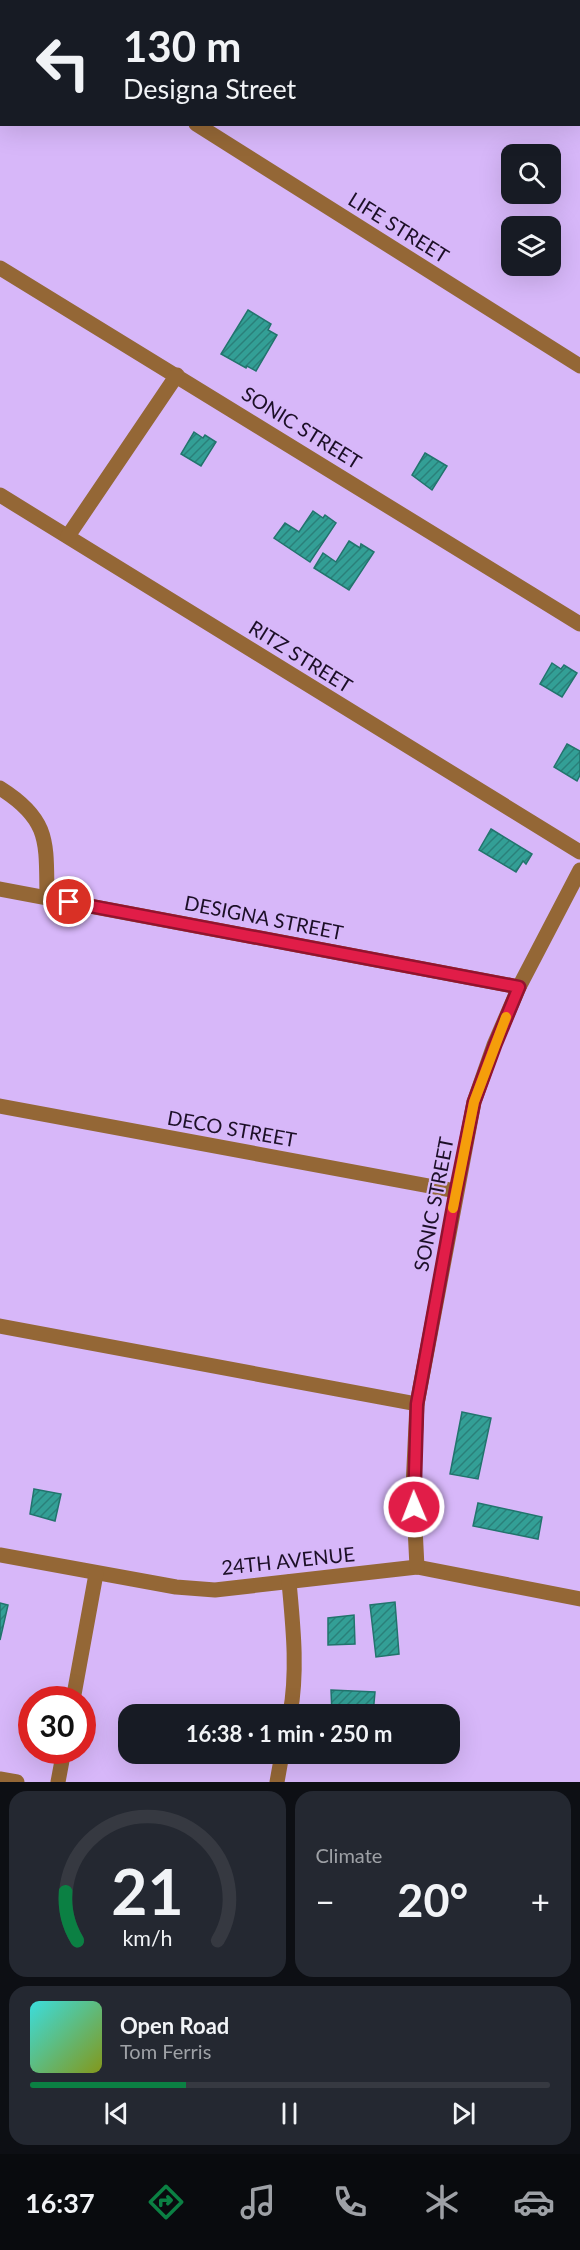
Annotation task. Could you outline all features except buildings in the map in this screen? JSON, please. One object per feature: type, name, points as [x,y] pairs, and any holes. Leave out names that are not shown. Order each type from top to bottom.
[{"type":"street","name":"LIFE STREET","points":[[199,126],[580,366]]},
{"type":"street","name":"SONIC STREET","points":[[0,268],[580,624]]},
{"type":"street","points":[[68,536],[177,375]]},
{"type":"street","name":"RITZ STREET","points":[[0,495],[580,852]]},
{"type":"street","points":[[0,788],[16,798],[37,820],[46,842],[47,898]]},
{"type":"street","name":"SONIC STREET","points":[[417,1567],[413,1487],[417,1404],[474,1102],[519,987],[580,870]]},
{"type":"street","name":"DESIGNA STREET","points":[[0,889],[519,987]]},
{"type":"street","name":"DECO STREET","points":[[0,1106],[456,1191]]},
{"type":"street","points":[[0,1326],[417,1404]]},
{"type":"street","name":"24TH AVENUE","points":[[0,1555],[96,1574],[176,1587],[215,1590],[417,1567],[580,1599]]},
{"type":"street","points":[[76,1686],[96,1574]]},
{"type":"street","points":[[289,1582],[294,1676],[291,1704]]},
{"type":"street","points":[[58,1782],[61,1764]]},
{"type":"street","points":[[277,1782],[280,1764]]},
{"type":"street","points":[[0,1779],[17,1782]]},
{"type":"slow traffic","points":[[453,1208],[474,1102],[506,1017]]},
{"type":"route","points":[[69,902],[519,987],[474,1102],[456,1191],[417,1404],[414,1507]]}]
